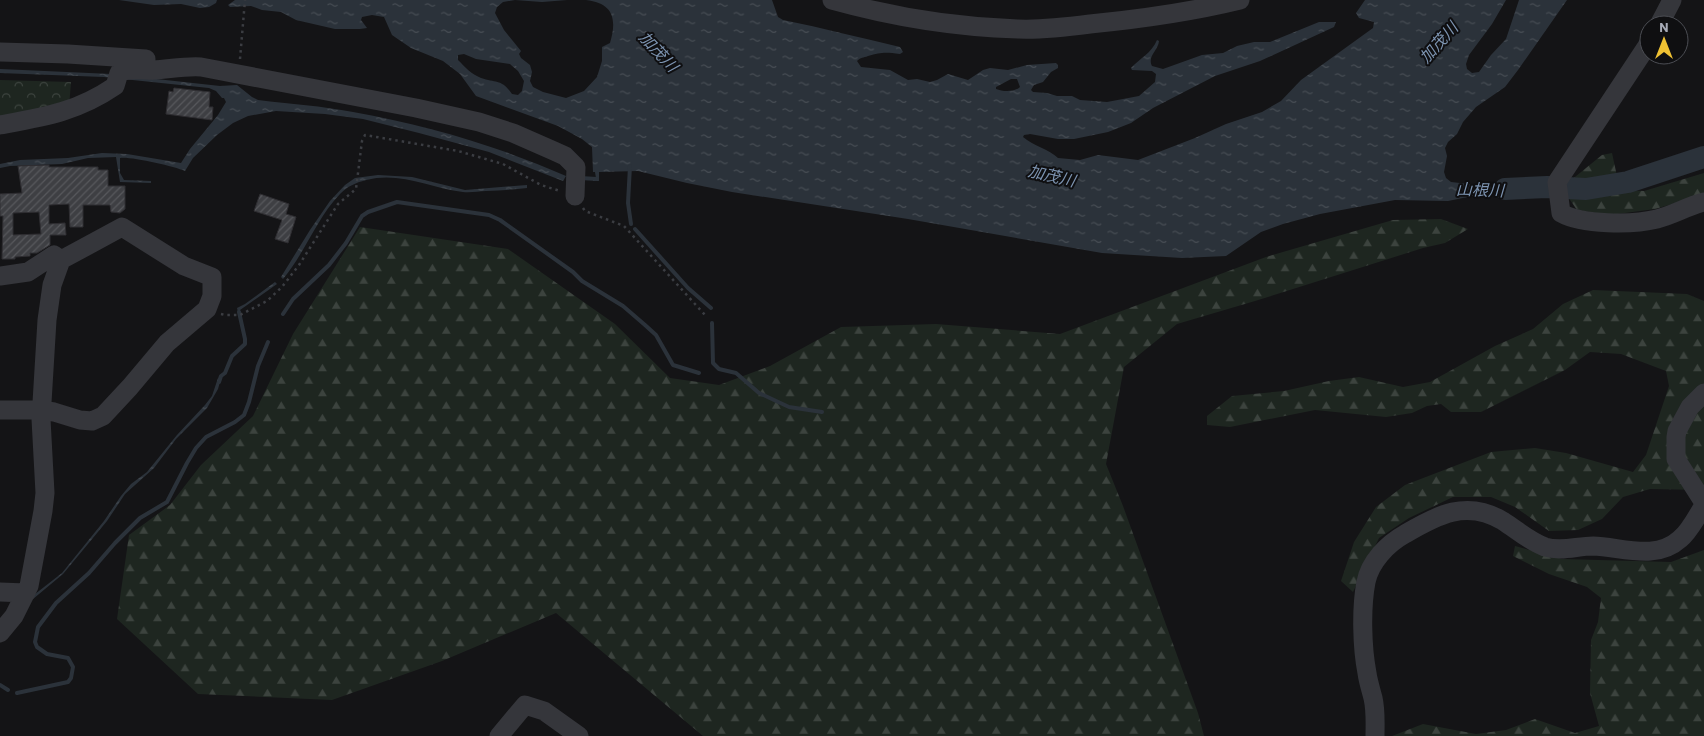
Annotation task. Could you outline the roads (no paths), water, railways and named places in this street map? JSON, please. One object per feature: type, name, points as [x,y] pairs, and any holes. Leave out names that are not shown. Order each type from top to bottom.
[{"type":"street","points":[[832,0],[921,21],[1021,29],[1116,22],[1207,8],[1240,0]]},
{"type":"street","points":[[1664,15],[1672,0]]},
{"type":"street","points":[[0,52],[68,54],[166,61],[238,73],[479,122],[565,156],[576,167],[575,196]]},
{"type":"street","points":[[1639,58],[1557,182],[1561,213],[1570,218],[1591,221],[1634,223],[1658,219],[1704,202]]},
{"type":"street","points":[[0,125],[63,112],[88,103],[115,86],[119,73],[124,70],[153,70],[189,66]]},
{"type":"street","points":[[0,410],[41,410],[86,421],[92,421],[103,416],[167,343],[207,309],[212,296],[212,277],[184,266],[122,227],[61,260],[52,285],[47,320],[41,410],[44,502],[32,575],[26,593],[14,616],[0,633]]},
{"type":"street","points":[[0,276],[28,272],[54,255],[61,260]]},
{"type":"street","points":[[1375,736],[1374,700],[1367,674],[1364,651],[1364,602],[1366,581],[1375,561],[1386,547],[1400,536],[1443,514],[1472,510],[1486,513],[1502,520],[1534,542],[1547,548],[1563,550],[1589,546],[1605,546],[1639,551],[1656,551],[1668,548],[1682,538],[1704,504],[1676,459],[1676,437],[1677,431],[1690,407],[1704,393]]},
{"type":"street","points":[[0,592],[26,593]]},
{"type":"street","points":[[499,736],[525,705],[544,711],[579,736]]},
{"type":"water","points":[[119,0],[217,0],[216,3],[209,7],[200,8],[181,4],[154,5]]},
{"type":"water","name":"加茂川","points":[[235,0],[515,0],[503,2],[497,7],[495,13],[504,30],[521,51],[519,54],[521,58],[530,65],[532,72],[530,81],[533,87],[543,92],[566,98],[584,91],[597,77],[602,61],[602,47],[610,43],[612,35],[613,20],[608,9],[603,5],[586,0],[772,0],[778,17],[783,20],[900,47],[903,52],[900,54],[880,53],[862,58],[857,61],[861,67],[890,70],[908,80],[917,79],[930,82],[948,74],[968,80],[983,70],[990,68],[1008,70],[1027,65],[1056,63],[1058,68],[1051,72],[1043,82],[1034,85],[1031,90],[1033,92],[1057,96],[1072,96],[1080,100],[1107,102],[1139,96],[1155,82],[1156,74],[1152,71],[1132,70],[1131,68],[1149,52],[1157,40],[1159,41],[1158,45],[1151,62],[1152,66],[1163,69],[1202,55],[1223,53],[1237,46],[1254,42],[1270,42],[1319,22],[1336,22],[1334,27],[1260,61],[1215,76],[1153,108],[1131,123],[1108,132],[1074,139],[1058,139],[1030,134],[1023,137],[1058,158],[1080,160],[1098,155],[1138,160],[1226,124],[1262,112],[1281,101],[1301,80],[1373,28],[1374,22],[1359,18],[1356,13],[1365,0],[1506,0],[1492,24],[1469,55],[1466,64],[1467,69],[1472,73],[1479,72],[1506,39],[1519,0],[1567,0],[1505,87],[1476,107],[1445,148],[1447,156],[1444,172],[1446,178],[1451,182],[1486,186],[1536,185],[1535,189],[1487,193],[1448,201],[1395,200],[1320,214],[1261,232],[1226,256],[1182,258],[1102,253],[908,219],[732,192],[638,171],[599,172],[599,181],[593,181],[596,178],[595,172],[593,172],[592,147],[582,139],[558,126],[476,96],[460,74],[443,61],[411,48],[392,35],[384,17],[372,15],[362,17],[361,20],[367,28],[335,29],[296,20],[281,12],[262,10],[251,6],[230,7],[228,5]],"holes":[[[464,54],[476,59],[510,64],[518,71],[524,81],[522,91],[518,95],[512,94],[502,84],[474,74],[458,60],[458,55]],[[1011,79],[1017,79],[1020,87],[1009,91],[996,89],[996,87]]]},
{"type":"water","points":[[515,0],[567,0],[542,2]]},
{"type":"water","points":[[0,69],[111,74],[220,86],[237,85],[258,100],[341,110],[435,130],[514,155],[566,176],[563,181],[489,152],[363,119],[276,111],[248,116],[233,123],[217,135],[193,158],[185,171],[132,158],[120,158],[120,173],[124,180],[151,181],[151,183],[120,182],[116,157],[88,158],[62,164],[0,168],[0,164],[20,160],[68,158],[102,153],[127,154],[181,163],[226,102],[216,91],[209,88],[104,77],[0,73]]},
{"type":"water","points":[[378,175],[412,177],[465,190],[527,185],[527,188],[466,192],[403,179],[379,178],[358,182],[340,194],[324,214],[283,279],[281,277],[330,201],[345,185],[355,178]]},
{"type":"water","points":[[275,282],[277,284],[240,310],[242,316],[239,316],[237,308]]},
{"type":"water","points":[[218,378],[221,378],[218,389],[207,408],[176,439],[154,468],[125,494],[107,521],[63,574],[27,604],[30,598],[62,573],[131,484],[147,472],[177,435],[205,405],[212,396]]},
{"type":"waterway","name":"山根川","points":[[1505,189],[1547,187],[1586,189],[1628,182],[1704,157]]},
{"type":"waterway","points":[[630,166],[628,203],[631,224]]},
{"type":"waterway","points":[[580,178],[597,179]]},
{"type":"waterway","points":[[283,314],[293,299],[329,265],[346,243],[362,216],[368,212],[397,202],[489,215],[500,220],[573,272],[582,281],[623,306],[656,335],[673,365],[699,373]]},
{"type":"waterway","points":[[635,229],[688,288],[711,308]]},
{"type":"waterway","points":[[219,382],[232,356],[245,344],[239,312]]},
{"type":"waterway","points":[[712,323],[713,363],[719,369],[736,373],[759,393],[789,407],[822,412]]},
{"type":"waterway","points":[[17,693],[68,682],[71,678],[73,667],[68,658],[47,654],[37,647],[35,642],[38,627],[56,603],[89,573],[140,518],[167,502],[187,463],[196,448],[206,437],[235,422],[244,415],[258,366],[268,342]]},
{"type":"waterway","points":[[0,685],[8,690]]}]
